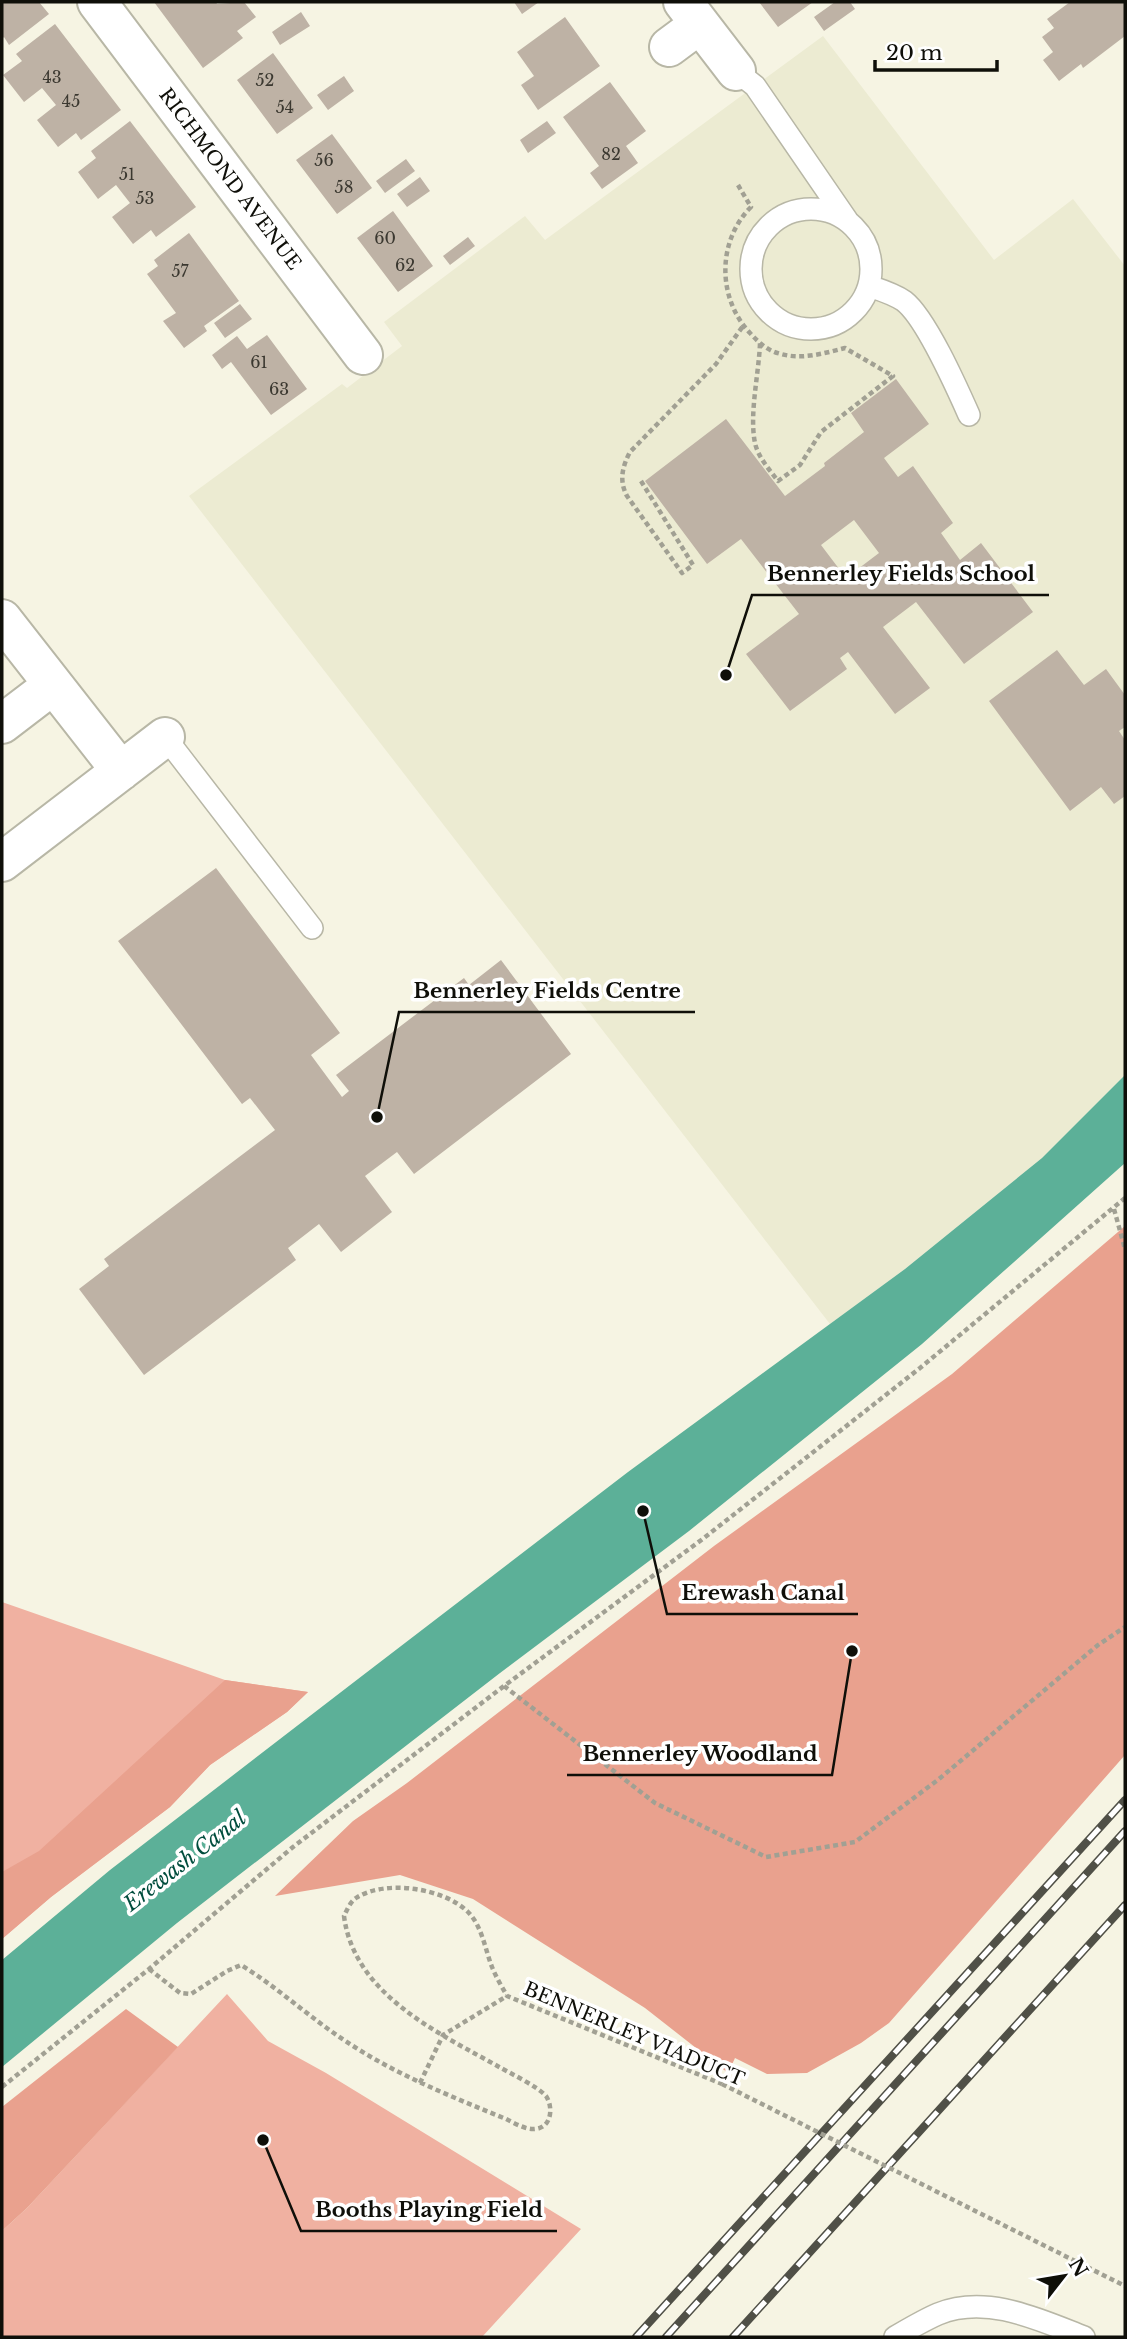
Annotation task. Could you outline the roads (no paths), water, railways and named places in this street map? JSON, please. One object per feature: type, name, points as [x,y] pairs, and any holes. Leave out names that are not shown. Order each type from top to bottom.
[{"type":"street","name":"RICHMOND AVENUE","points":[[97,2],[363,355]]},
{"type":"street","points":[[669,47],[692,13],[736,71]]},
{"type":"street","points":[[2,619],[121,771]]},
{"type":"street","points":[[2,724],[53,685]]},
{"type":"street","points":[[2,862],[165,737]]},
{"type":"lane","points":[[736,71],[755,86],[847,220],[860,234],[868,250],[872,268],[869,286],[860,304],[846,318],[827,327],[807,329],[787,324],[770,313],[758,296],[751,277],[752,257],[759,238],[772,222],[789,212],[810,208],[830,211],[847,220]]},
{"type":"lane","points":[[869,286],[906,303],[918,317],[953,379],[969,415]]},
{"type":"lane","points":[[165,737],[312,928]]},
{"type":"lane","points":[[895,2337],[940,2313],[976,2307],[1016,2312],[1084,2337]]},
{"type":"water","points":[[1125,1075],[1125,1163],[922,1344],[689,1531],[500,1673],[177,1923],[2,2067],[2,1960],[110,1870],[628,1472],[905,1269],[1042,1158]]},
{"type":"railway","points":[[636,2337],[1125,1800]]},
{"type":"railway","points":[[666,2337],[1125,1831]]},
{"type":"railway","points":[[733,2337],[1125,1905]]},
{"type":"place","name":"Bennerley Fields School","points":[[726,675]]},
{"type":"place","name":"Bennerley Fields Centre","points":[[377,1117]]},
{"type":"place","name":"Erewash Canal","points":[[643,1511]]},
{"type":"place","name":"Bennerley Woodland","points":[[852,1651]]},
{"type":"place","name":"Booths Playing Field","points":[[263,2140]]}]
